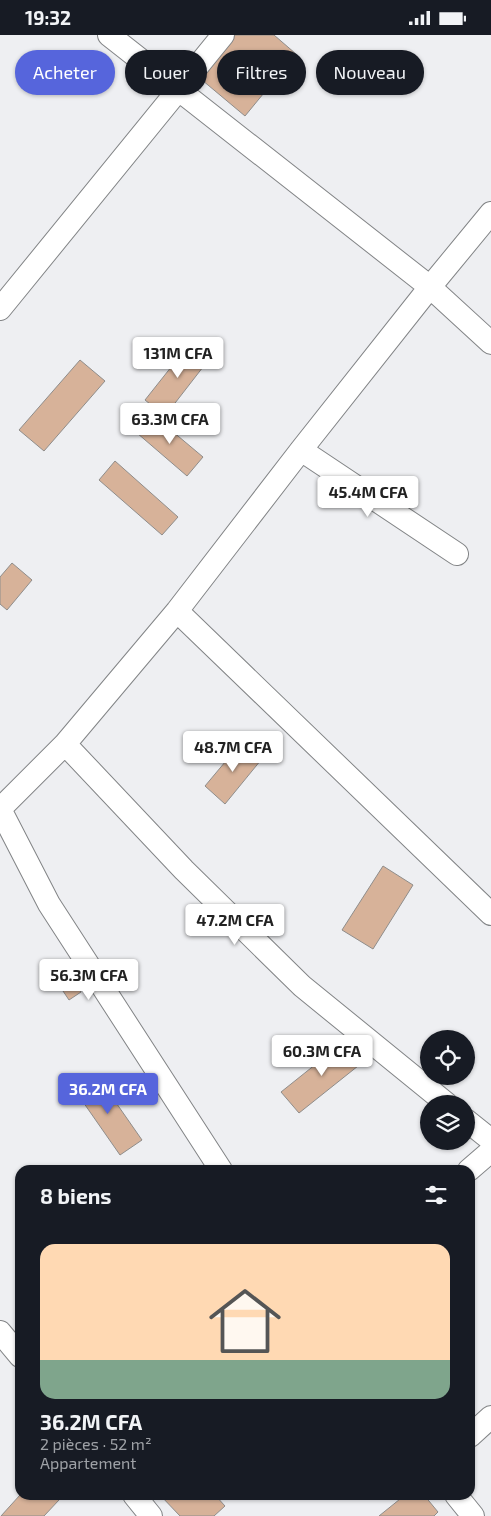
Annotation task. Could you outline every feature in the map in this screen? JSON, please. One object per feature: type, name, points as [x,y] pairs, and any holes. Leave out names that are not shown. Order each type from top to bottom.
[{"type":"street","points":[[108,35],[127,50]]},
{"type":"street","points":[[207,54],[223,35]]},
{"type":"street","points":[[0,309],[173,95]]},
{"type":"street","points":[[183,95],[430,287],[491,343]]},
{"type":"street","points":[[217,1165],[49,904],[0,809],[65,744],[177,611],[301,450],[491,213]]},
{"type":"street","points":[[301,450],[457,554]]},
{"type":"street","points":[[177,611],[491,914]]},
{"type":"street","points":[[65,744],[184,869],[302,986],[435,1095]]},
{"type":"street","points":[[475,1127],[491,1140]]},
{"type":"street","points":[[474,1165],[491,1151]]},
{"type":"street","points":[[0,1332],[15,1350]]},
{"type":"street","points":[[475,1431],[491,1417]]},
{"type":"street","points":[[138,1500],[151,1516]]},
{"type":"street","points":[[460,1500],[473,1516]]},
{"type":"building","points":[[230,35],[274,35],[291,50],[217,50]]},
{"type":"building","points":[[217,50],[217,93],[207,84],[207,62]]},
{"type":"building","points":[[220,95],[262,95],[245,116]]},
{"type":"building","points":[[191,342],[210,358],[165,416],[145,400]]},
{"type":"building","points":[[80,360],[105,381],[44,451],[19,430]]},
{"type":"building","points":[[153,415],[203,457],[187,476],[137,433]]},
{"type":"building","points":[[115,461],[178,517],[162,535],[99,480]]},
{"type":"building","points":[[12,563],[32,580],[7,610],[0,604],[0,577]]},
{"type":"building","points":[[241,743],[261,760],[225,804],[205,786]]},
{"type":"building","points":[[383,866],[413,885],[373,949],[342,930]]},
{"type":"building","points":[[67,971],[81,992],[69,1000],[55,979]]},
{"type":"building","points":[[346,1040],[363,1062],[299,1113],[281,1092]]},
{"type":"building","points":[[96,1074],[142,1140],[120,1155],[74,1089]]},
{"type":"building","points":[[15,1500],[59,1500],[44,1516],[1,1516]]},
{"type":"building","points":[[165,1500],[220,1500],[225,1506],[214,1516],[180,1516]]},
{"type":"building","points":[[399,1500],[428,1500],[438,1512],[434,1516],[379,1516]]}]
